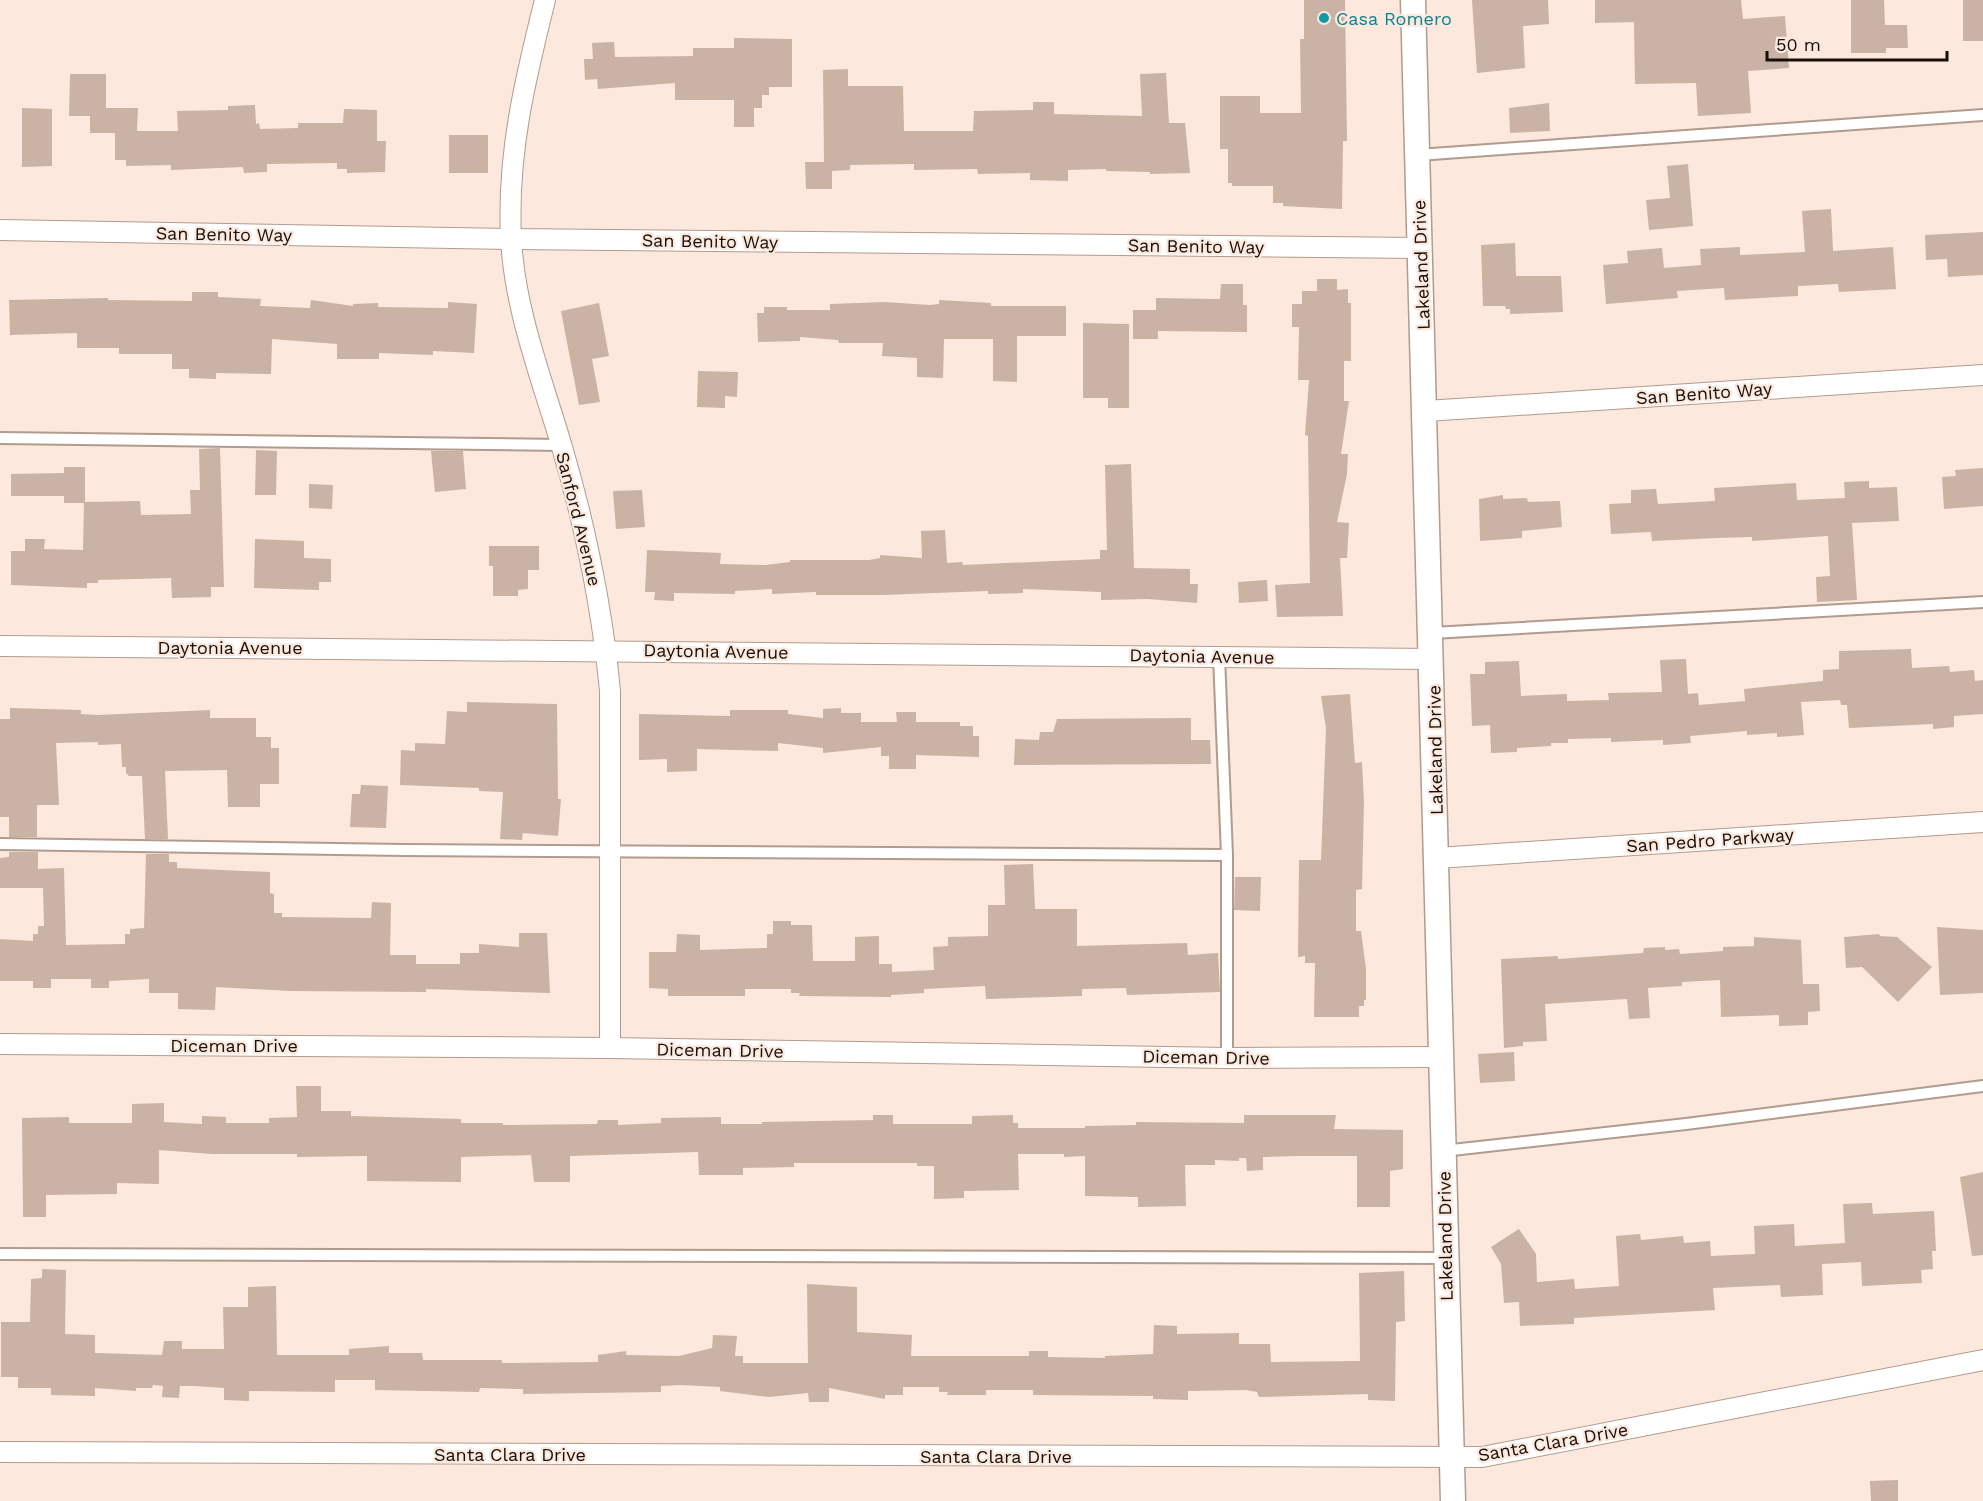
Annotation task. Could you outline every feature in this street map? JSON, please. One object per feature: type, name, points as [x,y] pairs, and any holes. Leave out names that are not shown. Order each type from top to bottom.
[{"type":"street","name":"Sanford Avenue","points":[[545,0],[518,110],[510,178],[511,239],[525,324],[588,541],[606,650],[610,691],[610,1048]]},
{"type":"street","name":"Lakeland Drive","points":[[1413,0],[1432,633],[1440,1057],[1453,1501]]},
{"type":"street","name":"San Benito Way","points":[[0,230],[511,239],[1420,248]]},
{"type":"street","name":"San Benito Way","points":[[1426,411],[1983,375]]},
{"type":"street","name":"Daytonia Avenue","points":[[0,646],[1432,659]]},
{"type":"street","name":"San Pedro Parkway","points":[[1437,858],[1983,822]]},
{"type":"street","name":"Diceman Drive","points":[[0,1044],[610,1048],[1227,1058],[1440,1057]]},
{"type":"street","name":"Santa Clara Drive","points":[[0,1452],[1482,1457],[1983,1360]]},
{"type":"lane","points":[[1418,155],[1983,116]]},
{"type":"lane","points":[[0,438],[561,445]]},
{"type":"lane","points":[[1432,633],[1983,602]]},
{"type":"lane","points":[[1219,656],[1227,855],[1227,1058]]},
{"type":"lane","points":[[0,844],[1227,855]]},
{"type":"lane","points":[[1443,1152],[1983,1086]]},
{"type":"lane","points":[[0,1254],[1445,1258]]},
{"type":"building","points":[[1304,0],[1345,0],[1347,141],[1343,141],[1342,209],[1283,206],[1283,203],[1273,203],[1273,186],[1232,186],[1232,183],[1228,183],[1228,149],[1220,149],[1220,96],[1260,96],[1260,113],[1301,113],[1300,39],[1304,39]]},
{"type":"building","points":[[1472,0],[1548,0],[1549,24],[1523,26],[1525,68],[1477,73]]},
{"type":"building","points":[[1595,0],[1741,0],[1743,19],[1785,16],[1789,68],[1748,71],[1751,113],[1698,116],[1696,83],[1635,84],[1634,22],[1595,23]]},
{"type":"building","points":[[1851,0],[1884,0],[1885,25],[1907,25],[1908,48],[1886,48],[1886,53],[1851,53]]},
{"type":"building","points":[[1963,0],[1983,0],[1983,41],[1963,41]]},
{"type":"building","points":[[734,38],[792,39],[792,87],[769,87],[769,95],[762,95],[762,108],[754,108],[754,127],[734,127],[734,100],[675,100],[675,83],[598,89],[597,79],[585,80],[584,59],[593,59],[592,43],[614,42],[615,57],[693,56],[693,48],[734,48]]},
{"type":"building","points":[[848,69],[848,86],[903,86],[904,131],[973,131],[974,111],[1033,110],[1033,102],[1054,102],[1054,114],[1142,116],[1140,74],[1166,73],[1169,123],[1185,123],[1190,173],[1150,174],[1150,172],[1106,171],[1106,169],[1068,170],[1068,181],[1030,180],[1030,173],[978,174],[977,169],[914,170],[914,164],[850,165],[850,170],[832,171],[832,189],[806,189],[805,162],[824,162],[823,70]]},
{"type":"building","points":[[70,74],[106,74],[106,108],[138,108],[137,131],[178,131],[177,111],[228,110],[228,106],[255,105],[256,124],[259,123],[260,129],[298,128],[298,123],[343,123],[344,109],[377,110],[377,141],[386,141],[385,172],[347,173],[347,169],[337,169],[337,163],[267,164],[267,172],[244,173],[243,167],[171,170],[171,165],[126,166],[126,160],[115,160],[115,133],[90,133],[90,116],[69,116]]},
{"type":"building","points":[[1549,103],[1550,131],[1510,133],[1509,108]]},
{"type":"building","points":[[22,108],[52,109],[52,166],[22,167]]},
{"type":"building","points":[[449,135],[488,135],[488,173],[449,173]]},
{"type":"building","points":[[1688,164],[1693,226],[1649,230],[1646,200],[1670,198],[1667,166]]},
{"type":"building","points":[[1831,209],[1833,251],[1893,247],[1896,289],[1839,292],[1838,284],[1798,286],[1798,296],[1725,300],[1724,288],[1677,291],[1678,298],[1606,304],[1603,265],[1628,263],[1627,251],[1662,248],[1664,268],[1701,265],[1700,249],[1740,247],[1740,255],[1805,252],[1802,211]]},
{"type":"building","points":[[1983,232],[1983,275],[1948,277],[1947,259],[1926,260],[1925,235]]},
{"type":"building","points":[[1515,243],[1516,276],[1561,276],[1563,312],[1510,314],[1510,309],[1506,309],[1505,306],[1483,306],[1481,245]]},
{"type":"building","points":[[1317,279],[1337,279],[1337,290],[1348,289],[1348,303],[1351,303],[1351,361],[1344,361],[1344,401],[1349,401],[1341,454],[1348,454],[1347,474],[1337,522],[1349,523],[1347,558],[1340,558],[1343,616],[1277,617],[1275,585],[1310,583],[1308,436],[1305,435],[1309,380],[1298,380],[1299,327],[1292,327],[1292,304],[1302,304],[1302,291],[1317,291]]},
{"type":"building","points":[[1221,284],[1243,284],[1243,305],[1247,305],[1247,332],[1158,331],[1158,339],[1133,339],[1133,310],[1156,310],[1156,298],[1220,299]]},
{"type":"building","points":[[192,292],[218,292],[218,297],[261,299],[260,306],[310,308],[311,300],[353,306],[353,304],[378,303],[378,307],[448,308],[448,302],[477,304],[474,353],[433,351],[433,355],[379,353],[379,359],[337,359],[337,344],[272,339],[271,374],[216,373],[216,379],[189,378],[189,369],[172,369],[172,354],[119,354],[119,348],[77,348],[77,333],[10,335],[9,300],[108,298],[108,300],[192,301]]},
{"type":"building","points":[[939,300],[991,303],[991,306],[1066,306],[1066,336],[1017,336],[1017,382],[993,381],[993,339],[944,339],[943,378],[917,377],[917,358],[882,356],[883,343],[839,343],[838,340],[800,337],[800,341],[758,342],[757,313],[764,313],[764,307],[787,307],[787,310],[830,310],[830,304],[884,302],[930,305],[939,304]]},
{"type":"building","points":[[599,303],[609,356],[592,359],[600,402],[579,405],[561,311]]},
{"type":"building","points":[[1083,323],[1129,324],[1129,408],[1108,408],[1108,398],[1083,398]]},
{"type":"building","points":[[698,371],[738,372],[737,397],[725,396],[725,408],[697,407]]},
{"type":"building","points":[[220,448],[224,587],[211,587],[211,597],[172,598],[171,578],[98,580],[98,583],[87,583],[87,588],[11,585],[11,551],[25,551],[25,539],[45,539],[44,549],[83,550],[84,503],[64,503],[64,496],[11,496],[11,474],[64,473],[64,467],[85,467],[85,502],[140,501],[141,515],[191,514],[190,490],[200,490],[199,449]]},
{"type":"building","points":[[256,450],[277,451],[276,495],[255,495]]},
{"type":"building","points":[[431,451],[463,451],[466,489],[435,492]]},
{"type":"building","points":[[1131,464],[1134,568],[1190,569],[1190,584],[1198,584],[1197,603],[1148,599],[1101,600],[1101,592],[1023,589],[1023,593],[988,594],[988,591],[816,595],[816,592],[772,594],[772,589],[735,591],[735,594],[674,593],[674,601],[654,600],[655,592],[645,592],[647,550],[721,553],[720,564],[765,565],[790,562],[790,560],[869,560],[880,558],[880,555],[922,558],[921,531],[945,530],[947,563],[962,562],[963,565],[1100,559],[1100,550],[1107,550],[1105,465]]},
{"type":"building","points":[[1983,468],[1983,506],[1944,509],[1942,477],[1956,476],[1955,470]]},
{"type":"building","points":[[1869,481],[1869,488],[1897,487],[1899,521],[1852,523],[1857,600],[1817,602],[1816,577],[1830,576],[1828,536],[1752,541],[1752,537],[1652,541],[1651,532],[1611,534],[1609,504],[1631,503],[1631,490],[1656,489],[1658,504],[1715,501],[1714,488],[1796,483],[1797,500],[1845,498],[1844,482]]},
{"type":"building","points":[[309,484],[333,485],[332,509],[309,508]]},
{"type":"building","points":[[642,490],[645,527],[616,529],[613,491]]},
{"type":"building","points":[[1503,495],[1503,499],[1527,498],[1528,502],[1560,501],[1562,527],[1522,531],[1522,538],[1480,541],[1479,499]]},
{"type":"building","points":[[255,539],[304,541],[304,558],[331,559],[331,582],[319,582],[319,590],[254,588]]},
{"type":"building","points":[[489,546],[539,546],[539,570],[528,570],[528,589],[518,590],[518,596],[493,596],[493,566],[489,566]]},
{"type":"building","points":[[1267,580],[1268,601],[1239,603],[1238,582]]},
{"type":"building","points":[[1911,649],[1912,668],[1949,666],[1950,672],[1974,670],[1975,681],[1983,680],[1983,714],[1954,716],[1954,727],[1933,729],[1933,724],[1849,728],[1847,705],[1841,705],[1840,700],[1801,702],[1804,735],[1777,737],[1777,733],[1747,735],[1747,731],[1690,736],[1691,743],[1663,745],[1663,740],[1611,742],[1611,738],[1568,739],[1568,743],[1517,748],[1517,752],[1491,753],[1490,725],[1472,726],[1470,674],[1485,674],[1485,662],[1519,661],[1521,696],[1567,694],[1567,701],[1609,700],[1608,693],[1662,692],[1660,660],[1686,659],[1688,694],[1698,693],[1699,705],[1745,701],[1744,689],[1823,681],[1823,670],[1839,669],[1839,651]]},
{"type":"building","points":[[1350,694],[1355,763],[1362,762],[1364,802],[1362,889],[1356,890],[1356,931],[1361,931],[1366,969],[1366,1000],[1364,1000],[1364,1006],[1359,1006],[1359,1017],[1314,1017],[1315,963],[1305,963],[1305,956],[1298,957],[1299,860],[1321,860],[1326,728],[1321,696]]},
{"type":"building","points":[[467,702],[557,704],[558,799],[561,799],[558,836],[523,833],[522,840],[500,839],[503,792],[479,791],[479,788],[400,785],[401,750],[415,751],[415,743],[445,744],[447,711],[467,712]]},
{"type":"building","points":[[10,708],[81,710],[81,714],[97,715],[210,710],[210,718],[256,718],[256,737],[271,737],[271,748],[279,748],[279,784],[260,784],[260,807],[228,807],[227,770],[165,771],[168,839],[145,839],[142,776],[129,776],[126,773],[126,767],[122,767],[121,744],[56,743],[59,805],[37,805],[37,837],[9,837],[9,817],[0,817],[0,719],[10,719]]},
{"type":"building","points":[[841,708],[841,713],[861,713],[861,722],[897,722],[896,712],[916,712],[916,722],[960,722],[960,726],[973,726],[973,736],[979,736],[979,757],[916,755],[916,769],[889,769],[889,756],[881,756],[881,747],[823,753],[823,748],[778,743],[778,751],[697,749],[697,771],[667,772],[667,759],[639,760],[639,714],[730,716],[730,710],[788,710],[788,714],[823,718],[823,709]]},
{"type":"building","points":[[1191,718],[1191,740],[1210,740],[1211,764],[1014,765],[1015,739],[1039,740],[1040,732],[1053,732],[1057,719]]},
{"type":"building","points":[[361,785],[388,786],[386,828],[350,827],[352,794],[360,794]]},
{"type":"building","points":[[9,852],[38,852],[38,869],[64,868],[66,945],[125,944],[125,934],[130,934],[130,929],[144,928],[146,854],[169,854],[169,862],[177,862],[177,868],[270,872],[270,893],[274,894],[274,913],[282,913],[282,917],[371,918],[372,902],[391,903],[390,955],[416,955],[416,964],[460,964],[460,953],[479,953],[479,944],[519,947],[519,933],[547,933],[550,993],[426,989],[426,992],[290,991],[216,987],[215,1010],[178,1009],[178,993],[149,993],[149,979],[109,981],[109,988],[91,988],[91,979],[51,979],[51,988],[33,988],[33,981],[0,981],[0,939],[33,941],[33,934],[38,934],[38,926],[44,926],[43,888],[0,888],[0,858],[9,857]]},
{"type":"building","points":[[1033,864],[1035,909],[1077,909],[1077,946],[1187,943],[1188,955],[1218,953],[1220,992],[1127,995],[1126,988],[1082,989],[1082,996],[986,999],[985,986],[924,989],[924,993],[891,995],[891,997],[799,996],[800,993],[791,993],[791,989],[745,989],[745,996],[668,996],[668,989],[649,988],[649,952],[676,952],[677,934],[700,935],[700,950],[767,948],[767,934],[773,934],[773,921],[791,921],[791,925],[812,925],[813,961],[855,961],[855,937],[879,936],[879,964],[892,964],[892,972],[934,970],[933,947],[948,946],[948,937],[988,936],[988,905],[1005,905],[1004,865]]},
{"type":"building","points":[[1235,877],[1261,877],[1260,911],[1234,910]]},
{"type":"building","points":[[1937,927],[1983,930],[1983,993],[1940,995]]},
{"type":"building","points":[[1879,934],[1880,936],[1897,937],[1932,967],[1898,1002],[1862,967],[1846,968],[1844,937]]},
{"type":"building","points":[[1754,937],[1801,940],[1803,984],[1819,984],[1820,1011],[1808,1012],[1808,1025],[1779,1026],[1779,1015],[1721,1017],[1720,980],[1682,982],[1682,986],[1648,988],[1650,1018],[1629,1019],[1627,999],[1545,1004],[1547,1041],[1523,1042],[1523,1046],[1504,1048],[1501,959],[1558,956],[1558,959],[1643,953],[1644,948],[1665,947],[1665,950],[1679,949],[1680,954],[1723,951],[1723,947],[1754,946]]},
{"type":"building","points":[[1514,1052],[1515,1081],[1480,1083],[1478,1054]]},
{"type":"building","points":[[296,1086],[321,1086],[321,1111],[351,1111],[351,1116],[461,1119],[461,1123],[503,1123],[503,1125],[597,1124],[598,1120],[618,1120],[618,1125],[661,1123],[661,1118],[721,1117],[721,1124],[762,1124],[762,1122],[873,1120],[873,1115],[893,1115],[893,1124],[972,1124],[972,1116],[1013,1115],[1013,1123],[1018,1123],[1018,1128],[1085,1128],[1085,1126],[1136,1125],[1136,1122],[1244,1123],[1244,1115],[1336,1115],[1334,1129],[1403,1130],[1403,1169],[1390,1171],[1390,1207],[1357,1207],[1357,1156],[1298,1156],[1263,1157],[1263,1170],[1247,1171],[1246,1158],[1239,1158],[1239,1161],[1215,1160],[1215,1165],[1185,1165],[1186,1206],[1138,1207],[1138,1197],[1085,1196],[1085,1156],[1064,1157],[1064,1154],[1018,1154],[1019,1190],[964,1191],[964,1198],[934,1199],[934,1166],[917,1166],[917,1163],[794,1163],[794,1167],[743,1168],[743,1175],[699,1175],[698,1152],[570,1156],[570,1182],[534,1182],[531,1155],[461,1157],[461,1182],[367,1181],[367,1156],[297,1157],[297,1154],[212,1154],[159,1150],[159,1184],[117,1183],[117,1194],[46,1195],[46,1217],[23,1217],[22,1118],[69,1117],[69,1123],[132,1123],[132,1104],[164,1103],[164,1122],[202,1124],[202,1116],[226,1117],[226,1123],[269,1123],[269,1118],[297,1117]]},
{"type":"building","points":[[1983,1172],[1983,1255],[1972,1256],[1960,1177]]},
{"type":"building","points":[[1872,1203],[1873,1214],[1934,1211],[1936,1251],[1932,1251],[1933,1269],[1921,1270],[1922,1283],[1862,1286],[1861,1262],[1822,1264],[1823,1295],[1781,1297],[1780,1285],[1713,1288],[1715,1310],[1574,1318],[1574,1324],[1520,1326],[1519,1302],[1504,1303],[1501,1264],[1491,1247],[1519,1229],[1536,1254],[1537,1282],[1574,1279],[1575,1289],[1619,1286],[1616,1236],[1640,1234],[1641,1240],[1683,1236],[1684,1243],[1710,1241],[1711,1256],[1755,1254],[1754,1226],[1794,1224],[1795,1246],[1845,1243],[1843,1204]]},
{"type":"building","points":[[42,1269],[66,1270],[65,1334],[95,1335],[95,1353],[162,1355],[164,1341],[182,1341],[182,1349],[224,1349],[223,1307],[248,1307],[248,1287],[276,1286],[277,1355],[349,1355],[349,1349],[389,1346],[389,1353],[422,1353],[423,1360],[502,1360],[502,1363],[598,1362],[598,1355],[626,1351],[626,1355],[679,1356],[712,1348],[713,1335],[737,1336],[735,1356],[743,1356],[743,1363],[808,1363],[807,1284],[857,1287],[857,1332],[912,1335],[911,1356],[1029,1356],[1029,1351],[1048,1351],[1048,1357],[1105,1358],[1105,1356],[1153,1354],[1154,1325],[1177,1326],[1177,1334],[1239,1333],[1239,1344],[1270,1344],[1271,1362],[1360,1361],[1359,1273],[1404,1271],[1405,1321],[1396,1322],[1395,1401],[1368,1400],[1368,1394],[1259,1397],[1257,1392],[1246,1390],[1188,1391],[1188,1400],[1153,1399],[1153,1396],[1033,1395],[1033,1390],[986,1390],[986,1395],[947,1395],[948,1392],[939,1392],[939,1387],[903,1387],[903,1395],[885,1395],[885,1399],[829,1388],[829,1402],[809,1402],[808,1393],[769,1397],[720,1391],[720,1387],[680,1385],[661,1386],[661,1392],[523,1394],[523,1389],[480,1388],[479,1392],[375,1390],[375,1380],[335,1380],[335,1392],[249,1391],[249,1401],[224,1400],[224,1388],[195,1386],[180,1386],[179,1398],[162,1397],[163,1386],[153,1385],[152,1388],[136,1388],[136,1391],[95,1388],[95,1396],[51,1395],[51,1388],[18,1388],[18,1377],[1,1377],[1,1322],[30,1322],[31,1279],[42,1278]]},
{"type":"building","points":[[1898,1480],[1898,1501],[1871,1501],[1870,1481]]},
{"type":"place","name":"Casa Romero","points":[[1324,18]]}]
